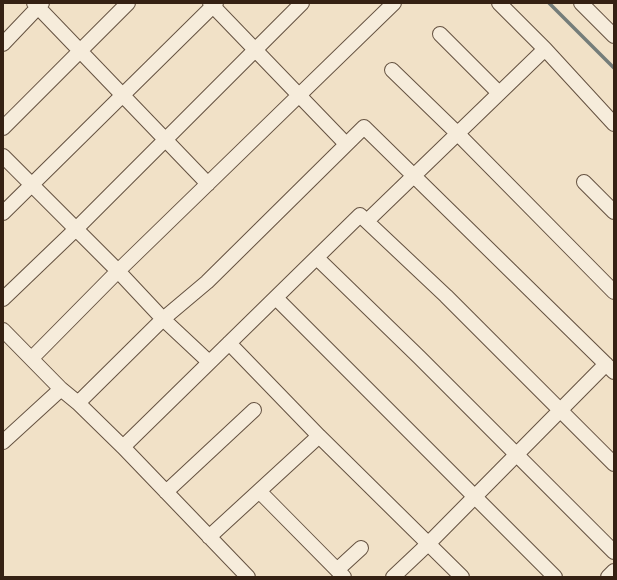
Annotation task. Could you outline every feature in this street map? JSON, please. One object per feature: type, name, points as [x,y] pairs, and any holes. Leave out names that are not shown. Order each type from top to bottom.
[{"type":"street","points":[[3,128],[128,3]]},
{"type":"street","points":[[3,298],[76,229],[302,3]]},
{"type":"street","points":[[32,358],[118,271],[394,3]]},
{"type":"street","points":[[499,3],[545,49],[614,124]]},
{"type":"street","points":[[581,3],[614,36]]},
{"type":"street","points":[[3,44],[38,4],[80,51],[208,184]]},
{"type":"street","points":[[3,213],[123,96],[213,4],[346,144]]},
{"type":"street","points":[[440,34],[499,93]]},
{"type":"street","points":[[367,221],[545,49]]},
{"type":"street","points":[[392,70],[457,133],[614,292]]},
{"type":"street","points":[[78,403],[163,319],[207,282],[364,127],[610,368],[561,409],[428,544],[393,577]]},
{"type":"street","points":[[3,156],[118,271],[163,319],[209,362]]},
{"type":"street","points":[[584,182],[614,212]]},
{"type":"street","points":[[123,447],[360,215],[561,409],[614,464]]},
{"type":"street","points":[[317,258],[517,454],[614,552]]},
{"type":"street","points":[[276,298],[554,577]]},
{"type":"street","points":[[3,330],[61,389],[78,403],[123,447],[248,577]]},
{"type":"street","points":[[229,343],[318,436],[462,577]]},
{"type":"street","points":[[3,442],[61,389]]},
{"type":"street","points":[[166,492],[254,410]]},
{"type":"street","points":[[209,537],[318,436]]},
{"type":"street","points":[[259,491],[341,573],[361,548]]},
{"type":"street","points":[[608,577],[614,571]]},
{"type":"waterway","points":[[549,3],[614,68]]}]
